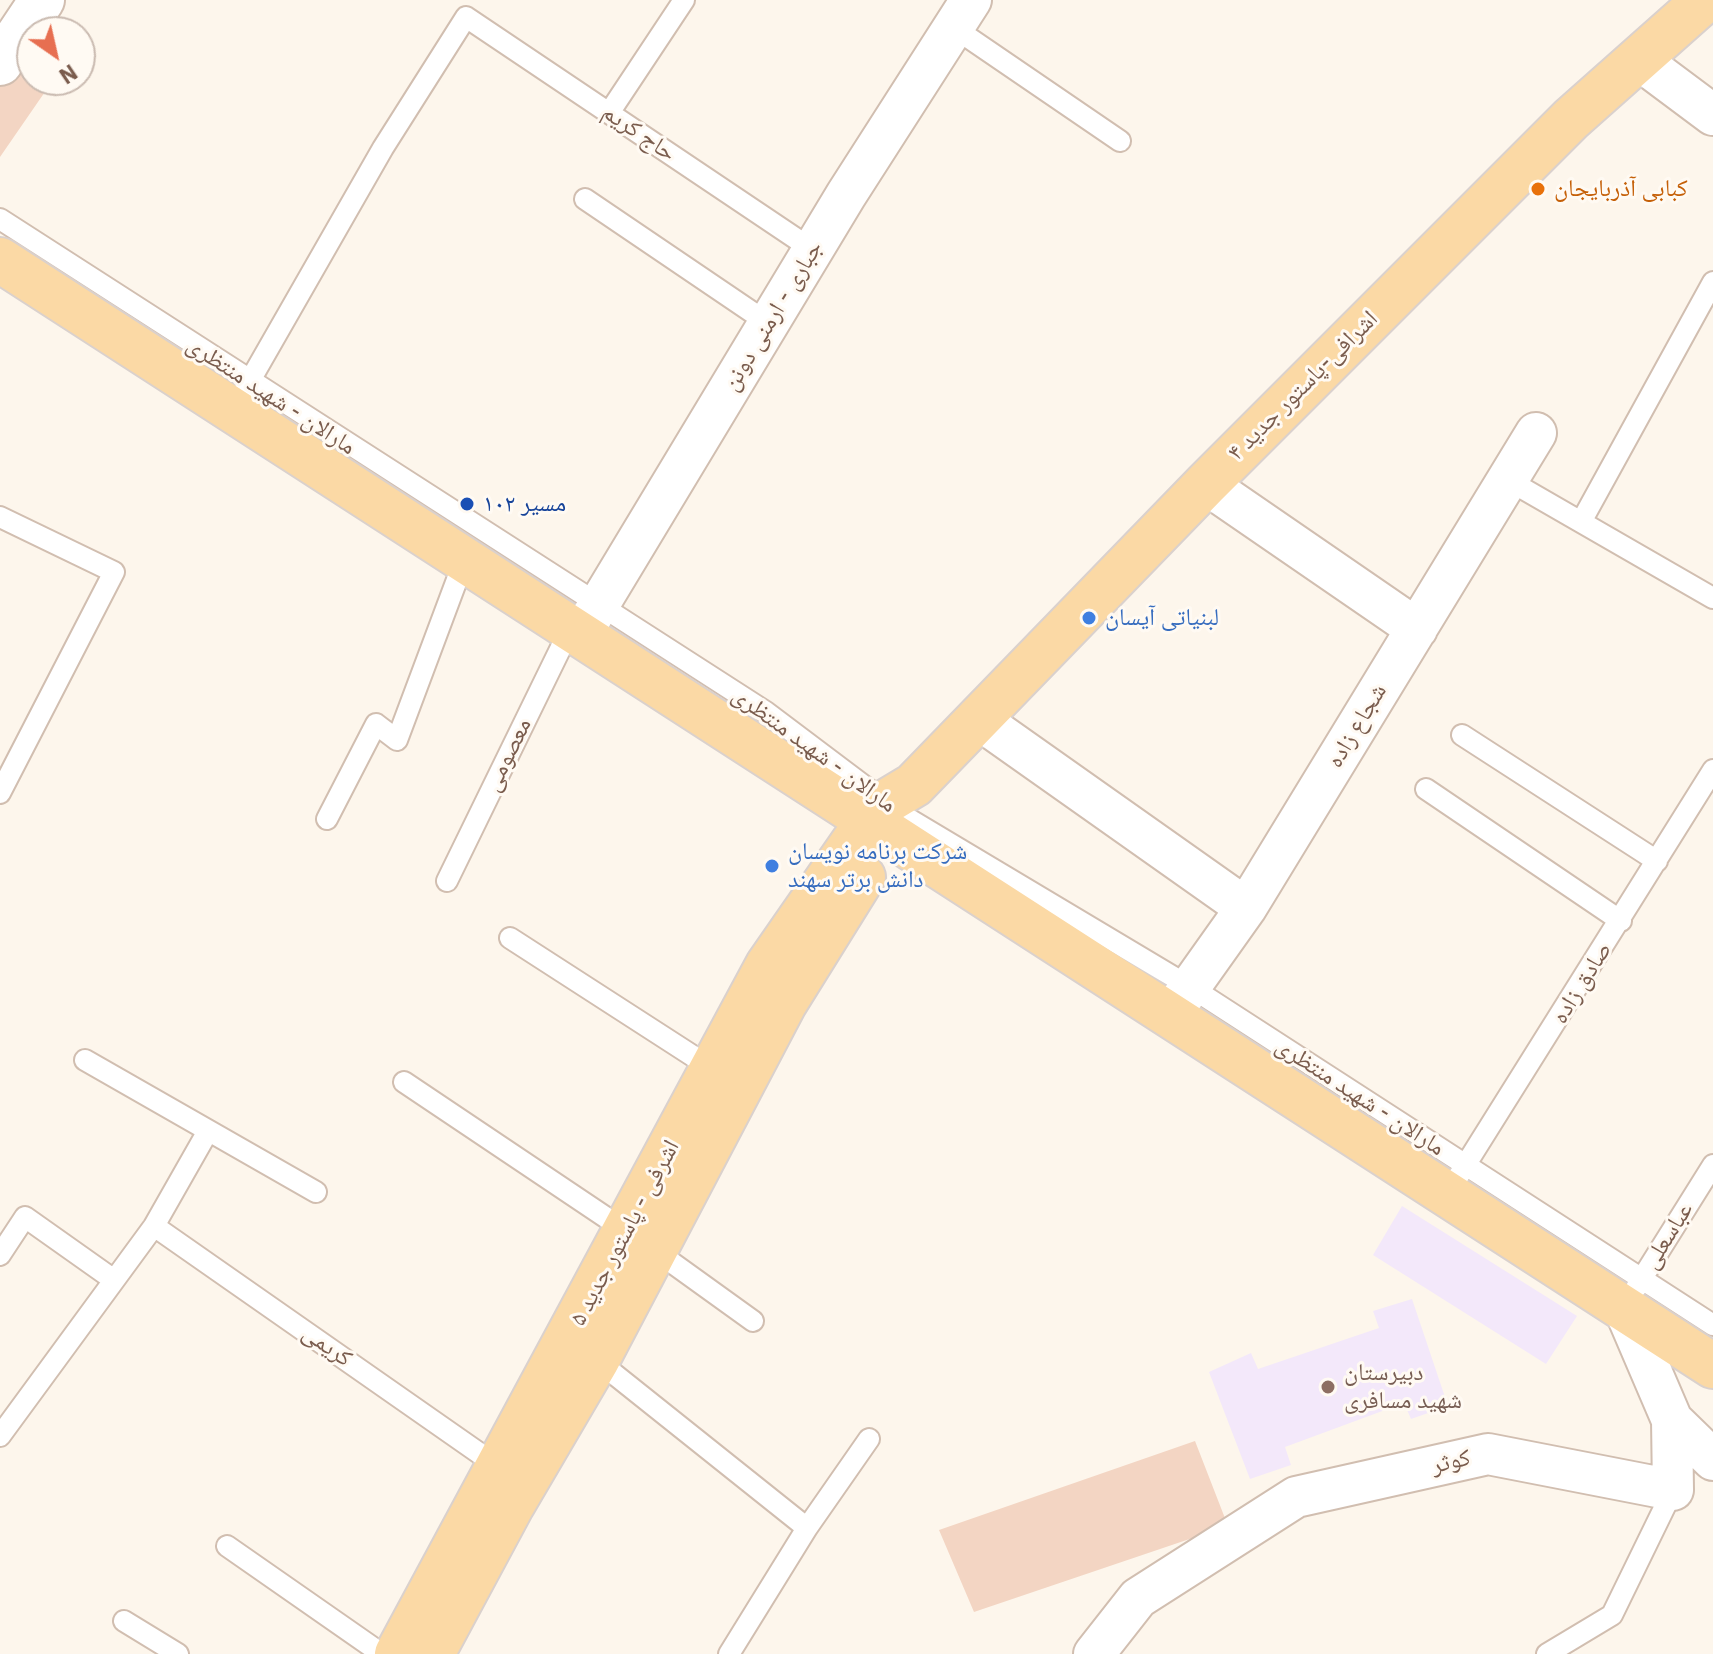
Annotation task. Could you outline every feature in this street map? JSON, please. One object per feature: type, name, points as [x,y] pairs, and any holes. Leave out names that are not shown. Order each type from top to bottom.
[{"type":"main road","name":"اشرافی-پاستور جدید ۴","points":[[892,812],[977,718],[1206,484],[1571,119],[1705,0]]},
{"type":"main road","name":"مارالان - شهید منتظری","points":[[0,260],[240,396],[464,561],[583,623],[892,812],[1633,1294],[1713,1366]]},
{"type":"main road","name":"اشرفی - پاستور جدید ۵","points":[[432,1654],[512,1505],[584,1347],[640,1239],[713,1069],[768,965],[892,812]]},
{"type":"main road","name":"اشرفی - پاستور جدید ۵","points":[[640,1239],[734,1105],[784,1004],[892,812]]},
{"type":"main road","name":"اشرفی - پاستور جدید ۵","points":[[397,1654],[499,1467],[584,1347]]},
{"type":"street","points":[[0,63],[42,0]]},
{"type":"street","name":"جباری - ارمنی دونن","points":[[583,623],[962,14]]},
{"type":"street","points":[[1638,59],[1713,115]]},
{"type":"street","name":"شجاع زاده","points":[[1181,1001],[1246,908],[1536,433]]},
{"type":"street","points":[[1206,484],[1417,629]]},
{"type":"street","points":[[977,718],[1246,908]]},
{"type":"street","points":[[1633,1294],[1672,1420],[1673,1490]]},
{"type":"street","points":[[1672,1420],[1713,1460]]},
{"type":"street","name":"کوثر","points":[[1094,1654],[1138,1598],[1296,1497],[1488,1454],[1673,1490]]},
{"type":"lane","points":[[609,113],[684,0]]},
{"type":"lane","points":[[962,14],[1120,141]]},
{"type":"lane","name":"حاج کریم","points":[[240,396],[383,148],[466,17],[813,250]]},
{"type":"lane","points":[[585,199],[768,323]]},
{"type":"lane","name":"مارالان - شهید منتظری","points":[[0,219],[240,396],[583,623]]},
{"type":"lane","points":[[1581,522],[1713,282]]},
{"type":"lane","points":[[1508,480],[1713,598]]},
{"type":"lane","points":[[0,517],[114,572],[0,793]]},
{"type":"lane","points":[[327,819],[376,724],[397,740],[464,561]]},
{"type":"lane","name":"معصومی","points":[[447,881],[583,623]]},
{"type":"lane","points":[[1462,735],[1657,861]]},
{"type":"lane","name":"صادق زاده","points":[[1456,1179],[1621,921],[1713,770]]},
{"type":"lane","points":[[1426,789],[1621,921]]},
{"type":"lane","points":[[510,938],[713,1069]]},
{"type":"lane","points":[[85,1060],[316,1192]]},
{"type":"lane","points":[[404,1082],[640,1239],[753,1321]]},
{"type":"lane","points":[[0,1436],[154,1226],[208,1131]]},
{"type":"lane","name":"عباسعلی","points":[[1633,1294],[1713,1165]]},
{"type":"lane","points":[[0,1255],[25,1217],[114,1280]]},
{"type":"lane","name":"کریمی","points":[[154,1226],[499,1467]]},
{"type":"lane","name":"مارالان - شهید منتظری","points":[[1633,1294],[1713,1325]]},
{"type":"lane","points":[[584,1347],[807,1528]]},
{"type":"lane","points":[[729,1654],[807,1528],[869,1439]]},
{"type":"lane","points":[[1547,1654],[1612,1615],[1673,1490]]},
{"type":"lane","points":[[227,1546],[382,1654]]},
{"type":"lane","points":[[124,1621],[178,1654]]},
{"type":"shaded area","points":[[1402,1206],[1577,1316],[1546,1364],[1373,1255]]},
{"type":"shaded area","name":"دبیرستان شهید مسافری","points":[[1412,1299],[1448,1406],[1411,1419],[1404,1403],[1285,1447],[1291,1465],[1250,1479],[1209,1372],[1251,1353],[1258,1369],[1379,1328],[1373,1311]]},
{"type":"building","points":[[11,62],[16,65],[16,96],[42,96],[0,157],[0,78]]},
{"type":"building","points":[[1195,1441],[1228,1526],[974,1612],[939,1530]]},
{"type":"place","name":"کبابی آذربایجان","points":[[1538,189]]},
{"type":"place","name":"مسیر ۱۰۲","points":[[467,504]]},
{"type":"place","name":"لبنیاتی آیسان","points":[[1089,618]]},
{"type":"place","name":"شرکت برنامه نویسان دانش برتر سهند","points":[[772,866]]},
{"type":"place","name":"دبیرستان شهید مسافری","points":[[1328,1387]]}]
